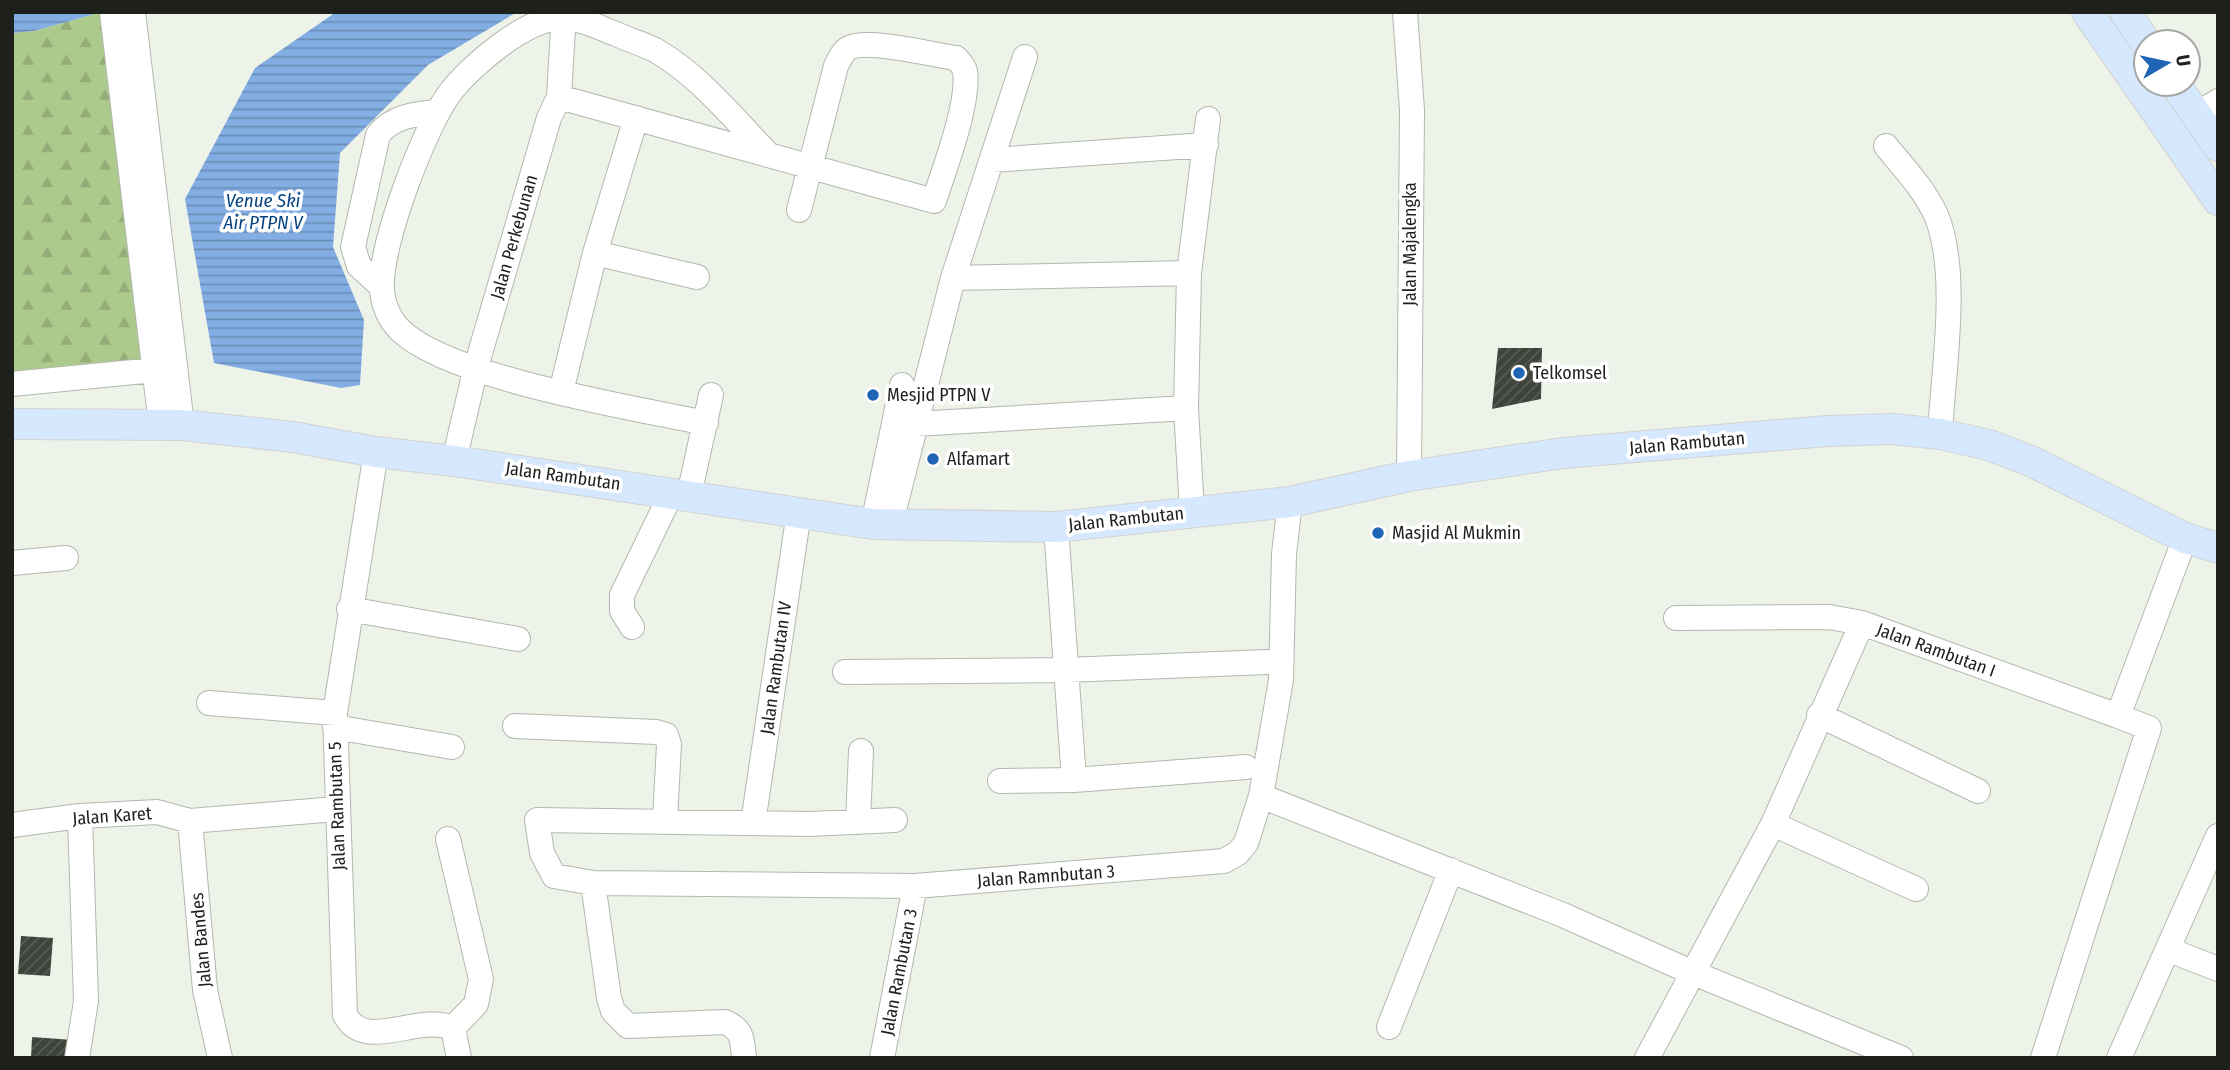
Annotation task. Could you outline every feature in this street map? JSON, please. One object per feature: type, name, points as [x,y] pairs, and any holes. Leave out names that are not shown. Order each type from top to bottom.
[{"type":"main road","points":[[2125,12],[2136,28]]},
{"type":"main road","points":[[2094,15],[2218,200]]},
{"type":"main road","points":[[2207,108],[2218,146]]},
{"type":"main road","name":"Jalan Rambutan","points":[[12,424],[171,425],[293,437],[376,452],[681,493],[881,525],[1056,527],[1290,502],[1409,476],[1563,453],[1801,433],[1893,429],[1940,434],[1989,445],[2033,462],[2185,538],[2218,548]]},
{"type":"street","name":"Jalan Majalengka","points":[[1405,12],[1412,110],[1409,476]]},
{"type":"street","name":"Jalan Perkebunan","points":[[454,461],[476,368],[549,118],[559,97],[564,15]]},
{"type":"street","points":[[706,423],[561,392],[476,368],[422,348],[390,319],[382,287],[384,261],[408,181],[438,112],[465,75],[501,44],[530,27],[564,15],[655,51],[709,92],[768,154]]},
{"type":"street","points":[[124,19],[171,425]]},
{"type":"street","points":[[559,97],[810,165],[934,201],[958,122],[965,69],[956,58],[869,45],[850,47],[836,66],[810,165],[799,210]]},
{"type":"street","points":[[881,525],[915,424],[953,278],[1026,57]]},
{"type":"street","points":[[130,73],[154,370],[171,425]]},
{"type":"street","points":[[382,287],[359,266],[353,247],[377,135],[387,122],[438,112]]},
{"type":"street","points":[[561,392],[595,253],[636,118]]},
{"type":"street","points":[[1192,511],[1186,408],[1189,273],[1208,119]]},
{"type":"street","points":[[992,160],[1206,145]]},
{"type":"street","points":[[1886,146],[1921,188],[1936,217],[1945,249],[1949,282],[1940,434]]},
{"type":"street","points":[[595,253],[697,277]]},
{"type":"street","points":[[953,278],[1189,273]]},
{"type":"street","points":[[12,384],[154,370]]},
{"type":"street","points":[[881,525],[902,385]]},
{"type":"street","points":[[632,626],[622,611],[622,595],[681,493],[706,423],[711,395]]},
{"type":"street","points":[[915,424],[1186,408]]},
{"type":"street","name":"Jalan Rambutan 5","points":[[376,452],[349,609],[335,720],[336,809],[345,1006],[351,1027],[366,1033],[428,1023],[453,1028]]},
{"type":"street","name":"Jalan Ramnbutan 3","points":[[665,820],[537,820],[542,853],[554,876],[593,883],[915,886],[1215,864],[1242,849],[1261,796],[1281,680],[1284,554],[1290,502]]},
{"type":"street","name":"Jalan Rambutan IV","points":[[753,823],[799,512]]},
{"type":"street","points":[[1056,527],[1074,780]]},
{"type":"street","points":[[2119,716],[2185,538]]},
{"type":"street","points":[[12,563],[66,558]]},
{"type":"street","points":[[349,609],[518,639]]},
{"type":"street","points":[[1676,618],[1829,618],[1862,623]]},
{"type":"street","name":"Jalan Rambutan I","points":[[1647,1058],[1773,824],[1862,623],[2149,728],[2043,1058]]},
{"type":"street","points":[[845,672],[1066,670],[1267,662]]},
{"type":"street","points":[[209,703],[335,720],[452,747]]},
{"type":"street","points":[[1819,715],[1978,791]]},
{"type":"street","points":[[515,726],[656,732],[666,735],[669,744],[665,820],[753,823],[895,820]]},
{"type":"street","points":[[858,822],[861,751]]},
{"type":"street","points":[[1000,781],[1074,780],[1246,767]]},
{"type":"street","points":[[1261,796],[1451,870],[1901,1058]]},
{"type":"street","name":"Jalan Karet","points":[[12,825],[79,816],[157,812],[190,821],[336,809]]},
{"type":"street","points":[[78,1058],[86,1001],[79,816]]},
{"type":"street","name":"Jalan Bandes","points":[[190,821],[205,990],[220,1058]]},
{"type":"street","points":[[1773,824],[1916,890]]},
{"type":"street","points":[[2119,1058],[2218,836]]},
{"type":"street","points":[[448,839],[481,979],[476,1004],[453,1028],[459,1058]]},
{"type":"street","points":[[1389,1027],[1451,870]]},
{"type":"street","points":[[593,883],[609,998],[620,1021],[628,1026],[725,1022],[737,1027],[742,1034],[744,1058]]},
{"type":"street","name":"Jalan Rambutan 3","points":[[883,1058],[915,886]]},
{"type":"street","points":[[2169,950],[2218,969]]},
{"type":"green space","points":[[102,12],[154,370],[12,384],[12,33],[34,31]]},
{"type":"water","points":[[12,12],[102,12],[34,31],[12,33]]},
{"type":"water","name":"Venue Ski Air PTPN V","points":[[336,12],[517,12],[428,65],[340,153],[333,247],[364,320],[360,385],[341,388],[214,363],[185,199],[255,68]]},
{"type":"building","name":"Telkomsel","points":[[1498,348],[1542,348],[1541,399],[1492,409]]},
{"type":"building","points":[[21,936],[53,938],[50,976],[18,974]]},
{"type":"building","points":[[32,1037],[73,1040],[71,1058],[31,1058]]},
{"type":"place","name":"Telkomsel","points":[[1519,373]]},
{"type":"place","name":"Mesjid PTPN V","points":[[873,395]]},
{"type":"place","name":"Alfamart","points":[[933,459]]},
{"type":"place","name":"Masjid Al Mukmin","points":[[1378,533]]}]
